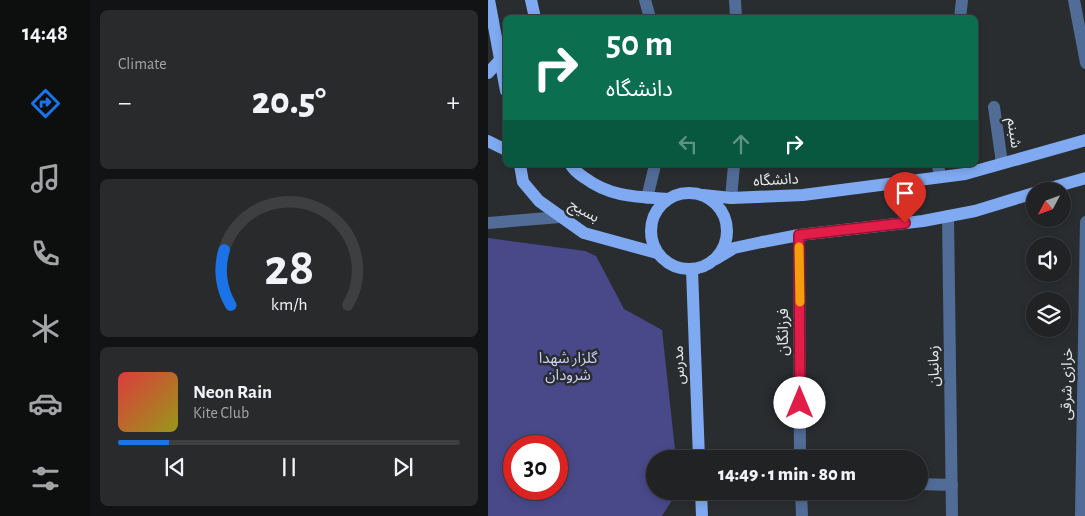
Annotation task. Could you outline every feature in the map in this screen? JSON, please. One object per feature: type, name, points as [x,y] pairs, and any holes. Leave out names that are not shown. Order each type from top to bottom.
[{"type":"main road","points":[[489,0],[503,76]]},
{"type":"main road","points":[[531,0],[534,15]]},
{"type":"main road","points":[[488,73],[500,60]]},
{"type":"main road","name":"دانشگاه","points":[[703,195],[731,198],[802,195],[939,171],[965,174],[1086,140]]},
{"type":"main road","points":[[488,141],[503,148]]},
{"type":"main road","name":"بسیج","points":[[520,167],[523,182],[539,201],[560,217],[584,232],[657,253]]},
{"type":"main road","name":"بسیج","points":[[572,167],[573,170],[590,182],[610,192],[630,197],[668,199]]},
{"type":"main road","points":[[1071,182],[1086,178]]},
{"type":"main road","points":[[716,259],[724,249],[728,236],[727,223],[721,210],[713,202],[703,195],[691,193],[678,194],[668,199],[659,207],[650,230],[652,242],[657,253],[667,262],[679,268],[692,270],[705,267],[734,248],[799,235],[923,221],[975,211],[1026,195]]},
{"type":"main road","name":"مدرس","points":[[692,270],[699,450]]},
{"type":"main road","points":[[701,500],[702,516]]},
{"type":"street","points":[[645,0],[649,15]]},
{"type":"street","points":[[735,0],[736,15]]},
{"type":"street","points":[[960,15],[962,0]]},
{"type":"street","points":[[1074,0],[1086,63]]},
{"type":"street","name":"شبنم","points":[[994,107],[1002,163]]},
{"type":"street","points":[[647,198],[655,167]]},
{"type":"street","points":[[731,198],[734,167]]},
{"type":"street","name":"زمانیان","points":[[948,216],[952,516]]},
{"type":"street","points":[[488,223],[560,217]]},
{"type":"street","name":"خرازی شرقی","points":[[1081,516],[1086,222]]},
{"type":"street","name":"فرزانگان","points":[[799,235],[800,450]]},
{"type":"street","points":[[928,484],[952,485]]},
{"type":"street","points":[[801,500],[802,516]]},
{"type":"green space","name":"گلزار شهدا شرودان","points":[[488,238],[585,251],[596,256],[624,309],[662,330],[675,450],[646,450],[646,500],[672,500],[662,516],[488,516]]},
{"type":"slow traffic","points":[[799,247],[800,302]]},
{"type":"route","points":[[800,403],[799,235],[905,223]]}]
